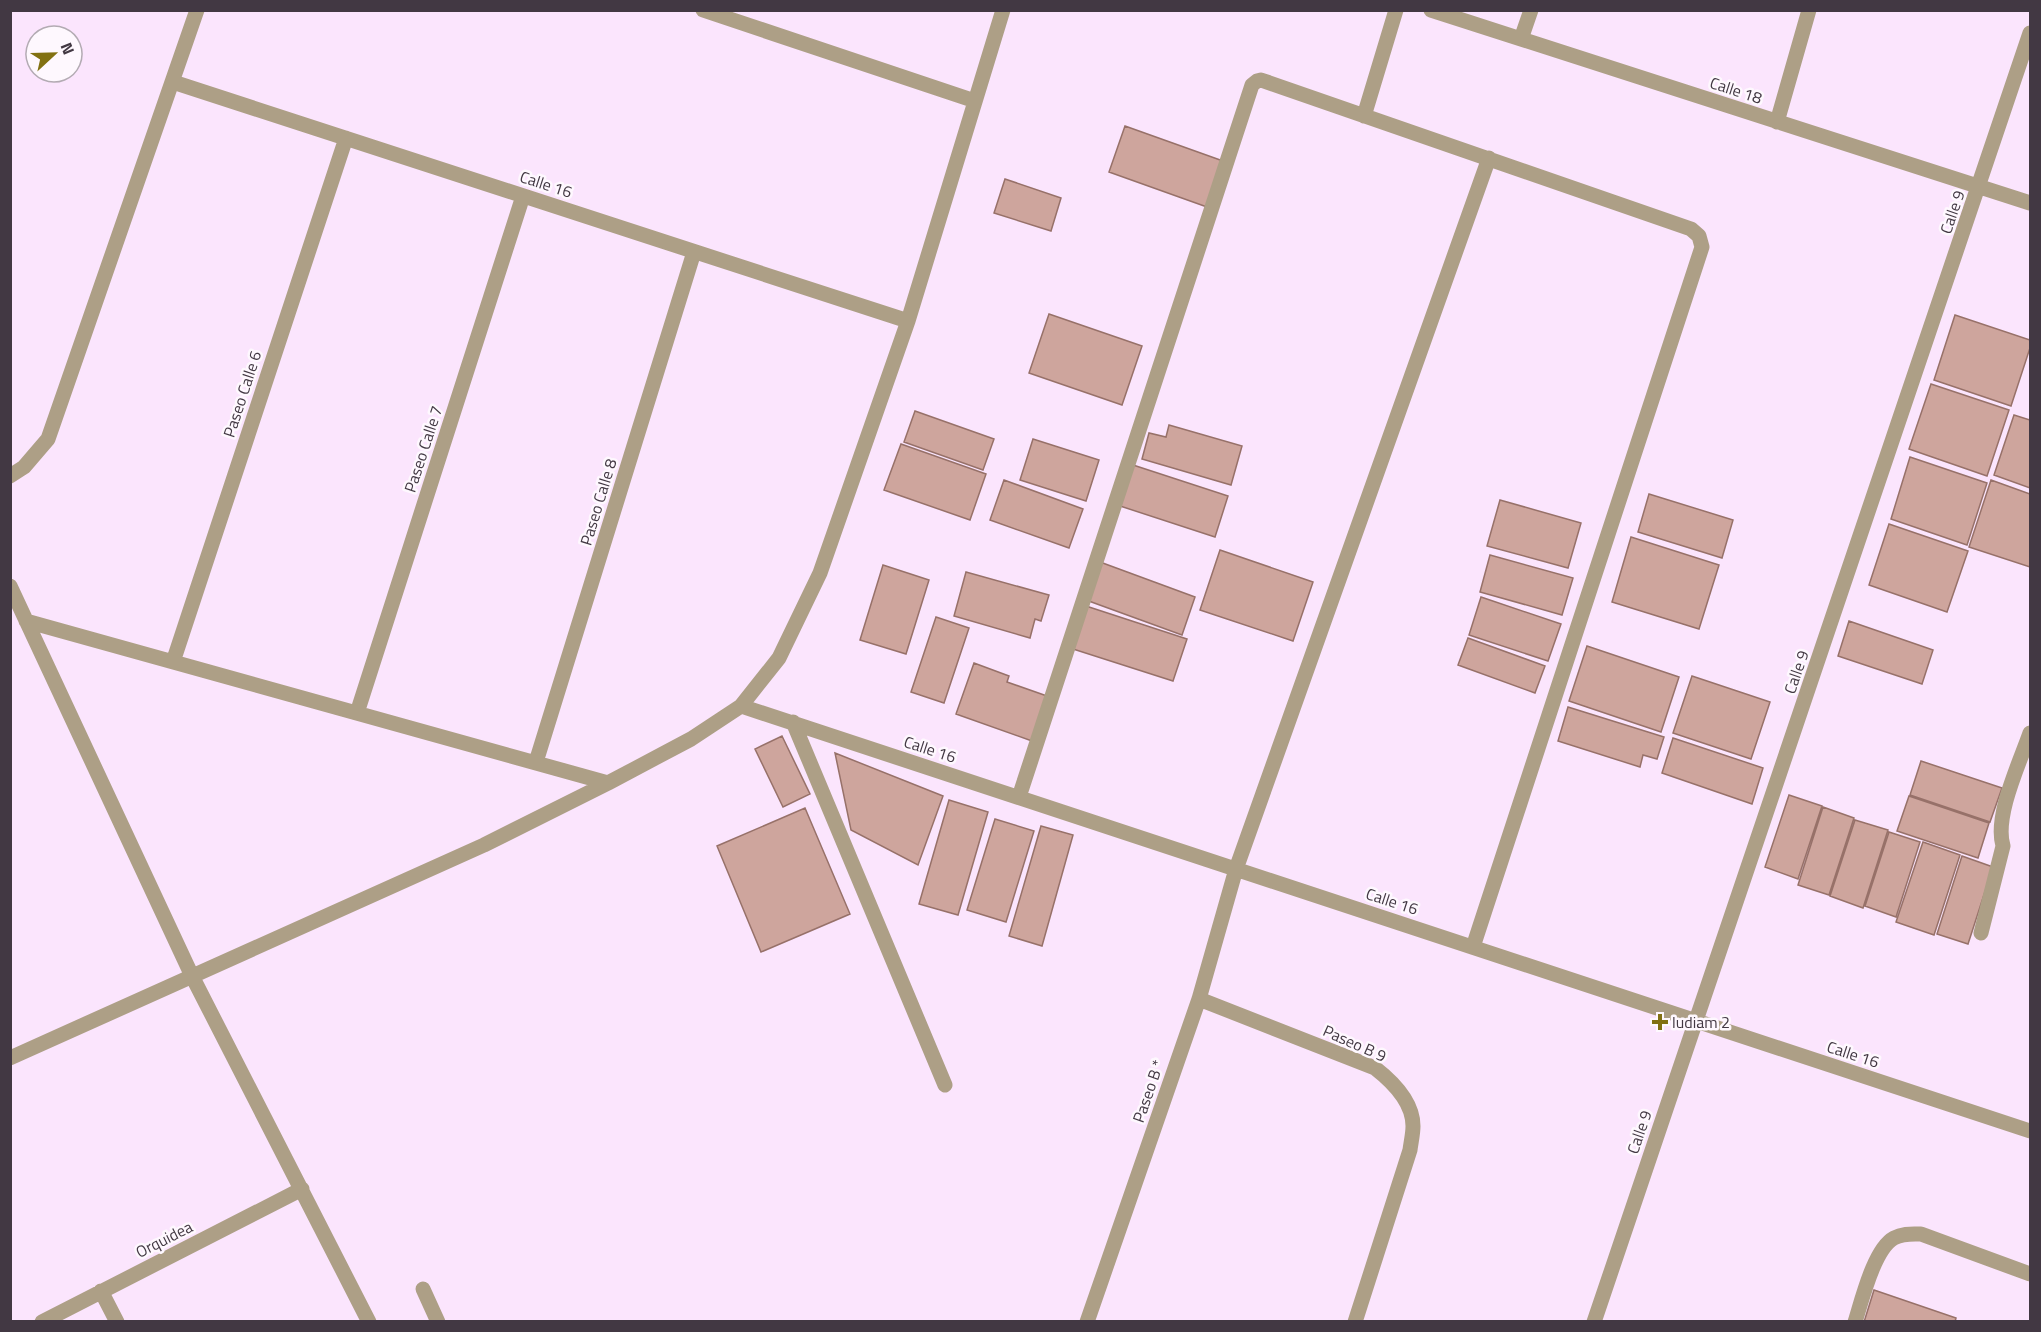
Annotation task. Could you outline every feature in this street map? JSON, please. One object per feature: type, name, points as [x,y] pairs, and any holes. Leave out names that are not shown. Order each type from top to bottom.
[{"type":"street","points":[[10,476],[24,467],[48,439],[197,10]]},
{"type":"street","points":[[703,10],[975,101]]},
{"type":"street","points":[[10,1058],[484,845],[691,739],[741,706],[779,658],[820,573],[908,321],[1003,10]]},
{"type":"street","points":[[1364,116],[1396,10]]},
{"type":"street","name":"Calle 18","points":[[1431,10],[2031,202]]},
{"type":"street","points":[[1521,39],[1531,10]]},
{"type":"street","points":[[1777,122],[1809,10]]},
{"type":"street","name":"Calle 9","points":[[1593,1322],[2031,33]]},
{"type":"street","points":[[1019,797],[1252,85],[1261,80],[1691,229],[1699,236],[1702,248],[1473,947]]},
{"type":"street","name":"Calle 16","points":[[173,82],[908,321]]},
{"type":"street","name":"Paseo Calle 6","points":[[173,662],[346,138]]},
{"type":"street","name":"Paseo B *","points":[[1087,1322],[1199,999],[1236,869],[1489,158]]},
{"type":"street","name":"Paseo Calle 7","points":[[357,713],[523,196]]},
{"type":"street","name":"Paseo Calle 8","points":[[536,762],[694,252]]},
{"type":"street","points":[[10,586],[192,976],[369,1322]]},
{"type":"street","points":[[26,621],[608,783]]},
{"type":"street","name":"Calle 16","points":[[741,706],[2031,1131]]},
{"type":"street","points":[[792,723],[945,1085]]},
{"type":"street","points":[[1981,933],[2003,846],[2001,818],[2031,733]]},
{"type":"street","name":"Paseo B 9","points":[[1199,999],[1376,1068],[1395,1084],[1406,1102],[1413,1123],[1410,1150],[1355,1322]]},
{"type":"street","name":"Orquidea","points":[[42,1322],[302,1189]]},
{"type":"street","points":[[1855,1322],[1883,1248],[1894,1239],[1908,1233],[1921,1234],[2031,1274]]},
{"type":"street","points":[[423,1289],[438,1322]]},
{"type":"street","points":[[101,1291],[117,1322]]},
{"type":"building","points":[[1125,126],[1223,161],[1207,207],[1109,172]]},
{"type":"building","points":[[1005,179],[1061,198],[1051,231],[994,213]]},
{"type":"building","points":[[1049,314],[1142,346],[1122,405],[1029,373]]},
{"type":"building","points":[[1955,315],[2030,340],[2030,348],[2011,406],[1934,380]]},
{"type":"building","points":[[1931,384],[2009,410],[1987,476],[1909,449]]},
{"type":"building","points":[[915,411],[994,439],[983,470],[904,442]]},
{"type":"building","points":[[2014,415],[2030,420],[2030,488],[1994,475]]},
{"type":"building","points":[[1169,425],[1242,446],[1231,485],[1142,459],[1149,433],[1166,437]]},
{"type":"building","points":[[1033,439],[1099,460],[1086,501],[1020,480]]},
{"type":"building","points":[[901,444],[986,474],[970,520],[884,490]]},
{"type":"building","points":[[1910,457],[1987,483],[1967,545],[1891,519]]},
{"type":"building","points":[[1130,464],[1228,496],[1215,537],[1117,505]]},
{"type":"building","points":[[1004,480],[1083,509],[1069,548],[990,520]]},
{"type":"building","points":[[1991,480],[2030,494],[2030,567],[1969,547]]},
{"type":"building","points":[[1649,494],[1733,520],[1722,558],[1638,532]]},
{"type":"building","points":[[1500,500],[1581,523],[1568,568],[1487,546]]},
{"type":"building","points":[[1889,524],[1968,551],[1947,612],[1869,585]]},
{"type":"building","points":[[1631,537],[1719,565],[1699,629],[1612,602]]},
{"type":"building","points":[[1220,550],[1313,582],[1293,641],[1200,610]]},
{"type":"building","points":[[1490,555],[1573,578],[1562,615],[1480,592]]},
{"type":"building","points":[[1100,562],[1195,597],[1182,635],[1086,600]]},
{"type":"building","points":[[883,565],[929,580],[906,654],[860,640]]},
{"type":"building","points":[[966,572],[1049,595],[1041,621],[1035,619],[1030,638],[954,616]]},
{"type":"building","points":[[1481,597],[1561,624],[1548,661],[1469,635]]},
{"type":"building","points":[[1086,606],[1187,639],[1173,681],[1073,649]]},
{"type":"building","points":[[936,617],[969,628],[944,703],[911,692]]},
{"type":"building","points":[[1849,621],[1933,650],[1922,684],[1838,656]]},
{"type":"building","points":[[1468,638],[1545,666],[1535,693],[1458,665]]},
{"type":"building","points":[[1587,646],[1679,677],[1661,732],[1569,701]]},
{"type":"building","points":[[974,663],[1009,676],[1007,682],[1047,696],[1032,741],[956,714]]},
{"type":"building","points":[[1692,676],[1770,702],[1751,759],[1673,733]]},
{"type":"building","points":[[1568,707],[1664,737],[1657,759],[1643,755],[1640,767],[1558,741]]},
{"type":"building","points":[[782,736],[810,794],[783,807],[755,749]]},
{"type":"building","points":[[1673,738],[1763,768],[1752,804],[1662,773]]},
{"type":"building","points":[[835,753],[943,796],[918,865],[851,830]]},
{"type":"building","points":[[1921,761],[2002,788],[1990,822],[1910,795]]},
{"type":"building","points":[[1789,795],[1822,806],[1798,879],[1765,867]]},
{"type":"building","points":[[1909,796],[1989,823],[1978,858],[1897,831]]},
{"type":"building","points":[[949,800],[988,812],[958,915],[919,904]]},
{"type":"building","points":[[1823,807],[1854,818],[1829,895],[1798,885]]},
{"type":"building","points":[[805,808],[850,914],[761,952],[717,846]]},
{"type":"building","points":[[995,819],[1034,831],[1006,922],[967,910]]},
{"type":"building","points":[[1855,820],[1888,830],[1863,908],[1830,896]]},
{"type":"building","points":[[1041,826],[1073,835],[1042,946],[1009,936]]},
{"type":"building","points":[[1889,832],[1920,842],[1896,917],[1865,906]]},
{"type":"building","points":[[1923,842],[1960,855],[1934,935],[1896,922]]},
{"type":"building","points":[[1962,856],[1993,867],[1968,944],[1937,934]]},
{"type":"building","points":[[1874,1290],[1956,1318],[1955,1322],[1864,1322]]},
{"type":"place","name":"ludiam 2","points":[[1660,1022]]}]
